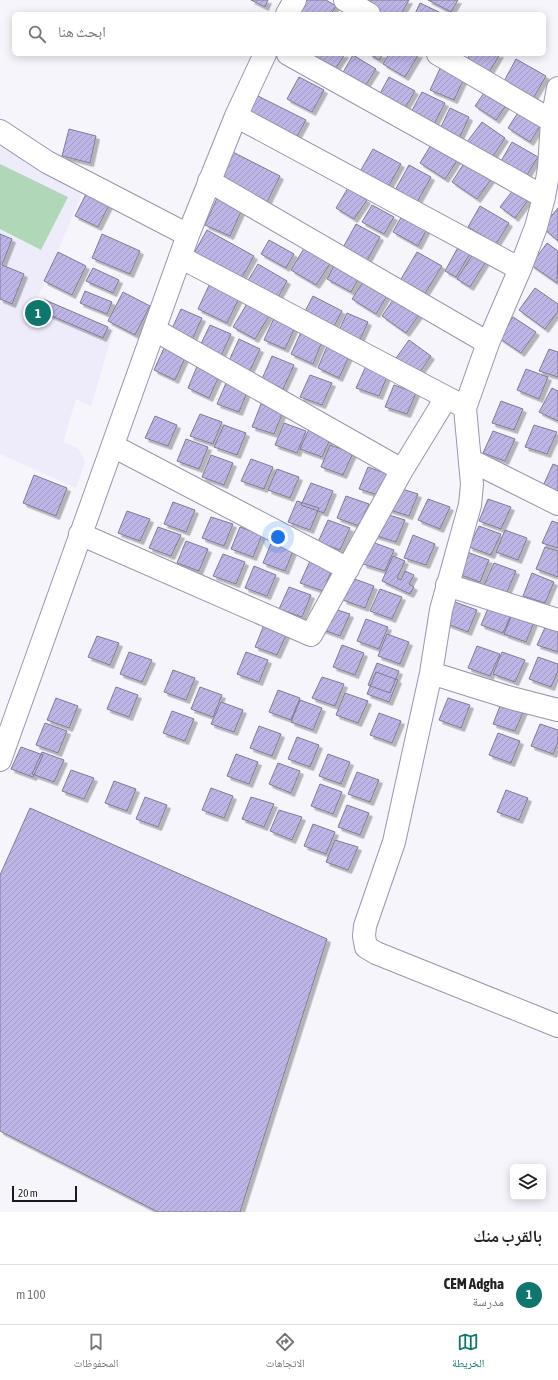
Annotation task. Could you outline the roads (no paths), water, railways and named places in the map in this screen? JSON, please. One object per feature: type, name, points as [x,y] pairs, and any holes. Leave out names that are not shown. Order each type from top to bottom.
[{"type":"street","points":[[288,12],[295,0]]},
{"type":"street","points":[[345,0],[366,12]]},
{"type":"street","points":[[0,760],[188,235],[236,116],[264,56]]},
{"type":"street","points":[[292,56],[544,197]]},
{"type":"street","points":[[441,56],[552,121]]},
{"type":"street","points":[[80,534],[311,636],[402,470],[456,402],[488,343],[520,269],[544,197],[549,168],[552,121],[558,88]]},
{"type":"street","points":[[236,116],[520,269]]},
{"type":"street","points":[[0,131],[47,162],[188,235]]},
{"type":"street","points":[[209,181],[488,343]]},
{"type":"street","points":[[180,257],[456,402],[470,460],[472,484],[470,505],[441,610],[431,673],[394,842],[368,914],[365,926],[364,942],[370,950],[400,964],[558,1026]]},
{"type":"street","points":[[155,330],[402,470]]},
{"type":"street","points":[[113,446],[348,569]]},
{"type":"street","points":[[470,460],[558,504]]},
{"type":"street","points":[[447,585],[558,620]]},
{"type":"street","points":[[431,673],[511,698],[558,710]]},
{"type":"place","name":"CEM Adgha","points":[[38,313]]}]
